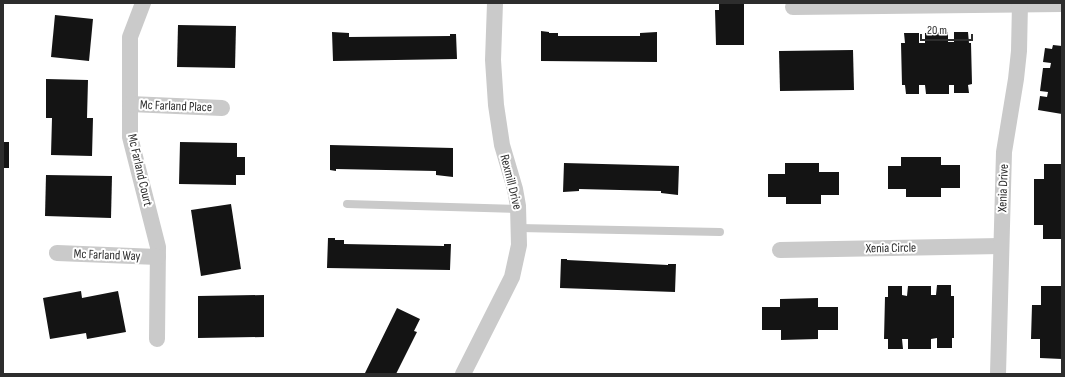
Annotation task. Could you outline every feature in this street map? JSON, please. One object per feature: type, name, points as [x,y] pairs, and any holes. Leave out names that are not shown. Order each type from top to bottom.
[{"type":"street","name":"Mc Farland Court","points":[[143,3],[130,37],[130,137],[158,246],[157,339]]},
{"type":"street","name":"Rexmill Drive","points":[[463,374],[512,277],[519,245],[518,209],[515,189],[502,145],[496,105],[493,60],[495,3]]},
{"type":"street","name":"Xenia Drive","points":[[998,374],[1004,152],[1016,79],[1019,51],[1020,4]]},
{"type":"street","points":[[794,7],[1062,4]]},
{"type":"street","name":"Mc Farland Place","points":[[130,104],[222,108]]},
{"type":"street","name":"Xenia Circle","points":[[780,250],[1001,246]]},
{"type":"street","name":"Mc Farland Way","points":[[57,253],[158,257]]},
{"type":"lane","points":[[347,204],[518,209]]},
{"type":"lane","points":[[519,228],[720,232]]},
{"type":"building","points":[[719,3],[744,3],[744,45],[716,45],[715,10],[719,10]]},
{"type":"building","points":[[55,15],[93,19],[89,61],[51,57]]},
{"type":"building","points":[[178,25],[236,26],[235,68],[177,67]]},
{"type":"building","points":[[541,31],[558,33],[558,36],[640,36],[640,33],[657,32],[657,62],[541,61]]},
{"type":"building","points":[[332,32],[349,33],[349,37],[450,36],[450,34],[456,34],[457,59],[333,61]]},
{"type":"building","points":[[948,32],[948,42],[954,42],[954,32],[968,32],[969,43],[971,43],[972,84],[968,85],[969,93],[954,93],[954,85],[949,85],[949,94],[926,94],[925,85],[919,85],[919,94],[906,94],[905,85],[902,85],[901,43],[905,43],[904,33],[919,33],[919,43],[925,43],[925,33]]},
{"type":"building","points":[[1053,45],[1062,46],[1062,114],[1038,110],[1040,96],[1047,97],[1048,92],[1040,91],[1043,68],[1050,68],[1051,63],[1043,62],[1045,48],[1052,49]]},
{"type":"building","points":[[853,50],[854,90],[780,91],[779,51]]},
{"type":"building","points":[[46,79],[88,80],[87,118],[93,118],[92,156],[51,155],[52,118],[46,118]]},
{"type":"building","points":[[3,142],[9,142],[9,168],[3,168]]},
{"type":"building","points":[[180,142],[237,143],[237,157],[245,157],[245,175],[236,175],[236,185],[179,184]]},
{"type":"building","points":[[330,145],[453,148],[453,177],[436,175],[436,171],[330,170]]},
{"type":"building","points":[[901,157],[941,157],[941,165],[960,165],[960,188],[941,188],[941,197],[906,197],[906,189],[888,189],[888,166],[901,166]]},
{"type":"building","points":[[564,163],[679,166],[678,195],[661,193],[661,191],[579,189],[579,191],[563,192]]},
{"type":"building","points":[[785,163],[819,163],[819,172],[839,172],[839,195],[821,195],[821,204],[786,204],[786,197],[768,197],[768,174],[785,174]]},
{"type":"building","points":[[1044,164],[1062,164],[1062,239],[1043,239],[1043,225],[1034,225],[1034,179],[1044,179]]},
{"type":"building","points":[[46,175],[112,176],[111,218],[45,216]]},
{"type":"building","points":[[231,204],[241,269],[201,276],[191,210]]},
{"type":"building","points":[[328,238],[344,240],[344,244],[444,246],[444,244],[451,244],[450,270],[327,268]]},
{"type":"building","points":[[561,259],[668,265],[676,264],[675,292],[560,288]]},
{"type":"building","points":[[937,285],[951,285],[951,296],[954,296],[954,338],[952,338],[952,348],[937,348],[937,338],[931,339],[931,349],[908,349],[908,339],[902,339],[903,349],[888,349],[888,339],[884,339],[885,297],[888,297],[888,286],[902,286],[902,295],[907,296],[908,286],[931,286],[931,295],[936,295]]},
{"type":"building","points":[[1041,286],[1062,286],[1062,359],[1040,358],[1040,339],[1031,339],[1032,305],[1041,305]]},
{"type":"building","points":[[81,291],[82,298],[118,291],[126,332],[87,339],[86,333],[50,339],[43,298]]},
{"type":"building","points":[[264,295],[264,337],[198,338],[198,296]]},
{"type":"building","points":[[818,298],[818,307],[838,307],[838,330],[818,330],[818,339],[781,340],[781,330],[762,330],[762,307],[780,307],[780,299]]},
{"type":"building","points":[[397,308],[420,319],[414,331],[417,332],[396,374],[365,373]]}]
